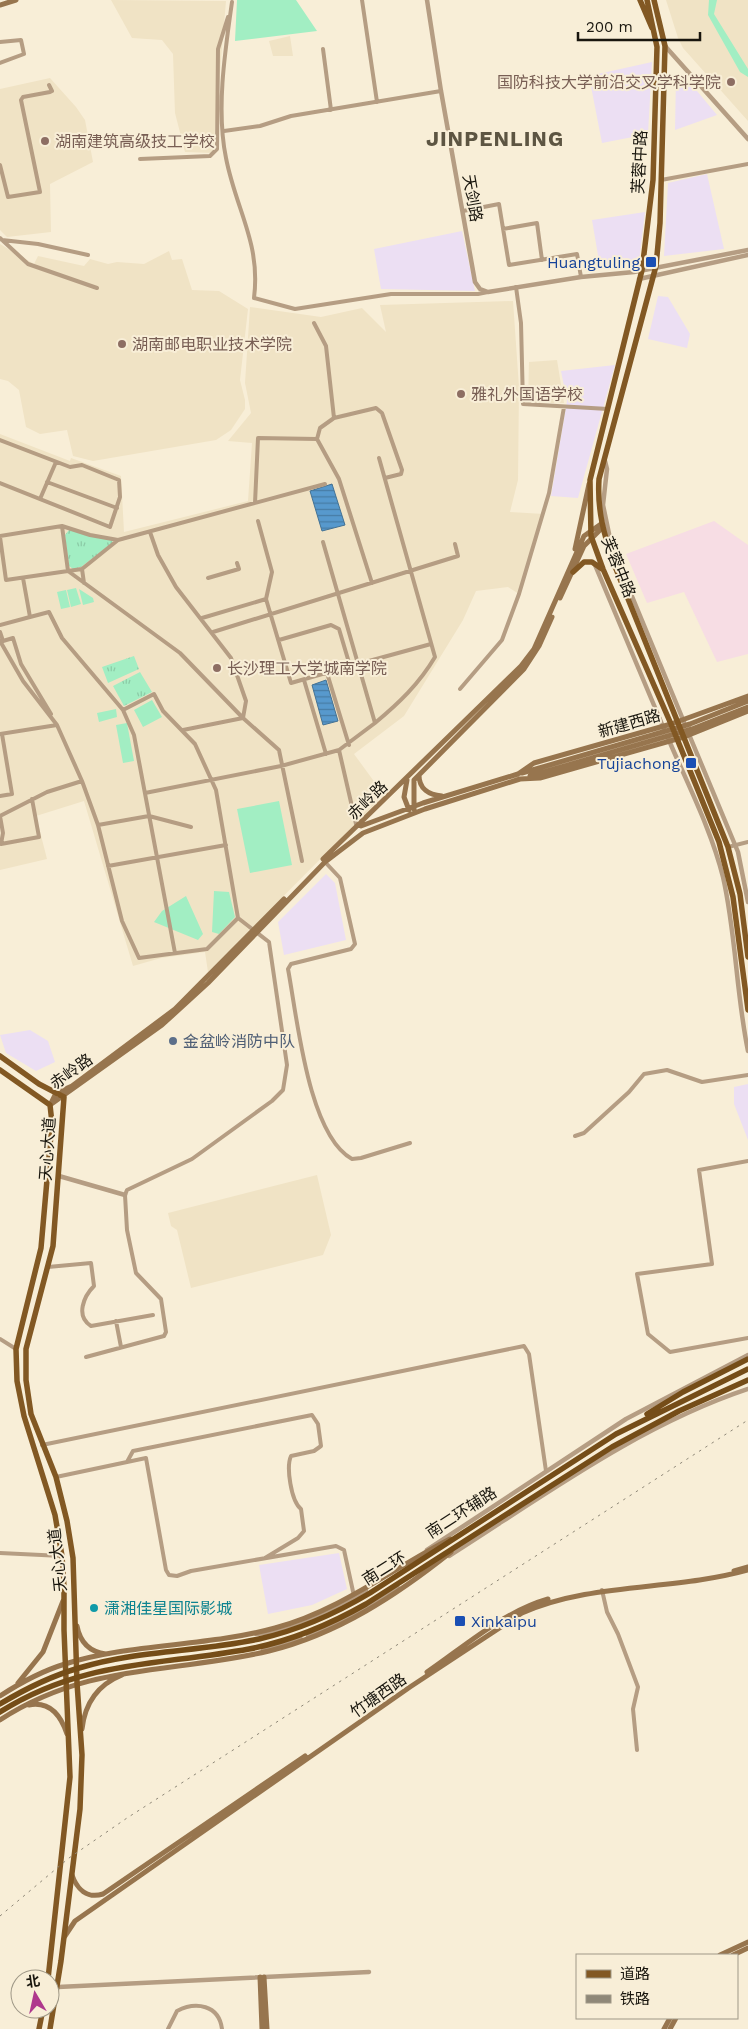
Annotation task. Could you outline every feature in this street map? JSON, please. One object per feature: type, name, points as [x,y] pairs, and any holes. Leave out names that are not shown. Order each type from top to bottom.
[{"type":"highway","points":[[616,1434],[664,1403],[748,1359]]},
{"type":"highway","name":"南二环","points":[[0,1704],[22,1690],[81,1667],[134,1657],[245,1642],[307,1625],[370,1593],[616,1434],[748,1369]]},
{"type":"highway","name":"南二环","points":[[0,1712],[37,1691],[86,1674],[118,1666],[249,1649],[304,1634],[366,1604],[612,1448],[679,1411],[748,1380]]},
{"type":"highway","points":[[708,1398],[748,1385]]},
{"type":"main road","points":[[0,5],[16,0]]},
{"type":"main road","points":[[640,0],[655,32]]},
{"type":"main road","name":"芙蓉中路","points":[[647,0],[658,46],[653,180],[642,270],[609,410],[590,480],[591,533],[603,569],[672,724],[719,842],[727,870],[736,916],[748,1010]]},
{"type":"main road","name":"芙蓉中路","points":[[654,0],[665,46],[656,266],[599,479],[598,500],[601,526],[614,564],[681,721],[728,847],[740,894],[748,957]]},
{"type":"main road","name":"赤岭路","points":[[574,557],[590,480]]},
{"type":"main road","name":"赤岭路","points":[[50,1105],[64,1097],[162,1025],[208,983],[357,825],[407,779],[521,666],[534,649],[584,536],[601,526]]},
{"type":"main road","name":"赤岭路","points":[[50,1105],[56,1093],[72,1086],[175,1009],[255,933],[325,862],[363,833],[414,813],[414,780],[524,669],[539,646],[591,533]]},
{"type":"main road","points":[[573,572],[584,562],[595,564],[603,569]]},
{"type":"main road","name":"新建西路","points":[[519,777],[534,763],[672,724],[748,696]]},
{"type":"main road","name":"新建西路","points":[[414,813],[519,777],[681,727],[748,701]]},
{"type":"main road","name":"新建西路","points":[[357,825],[448,796],[674,735],[748,707]]},
{"type":"main road","name":"新建西路","points":[[519,777],[540,778],[677,739],[748,711]]},
{"type":"main road","points":[[419,774],[421,786],[426,792],[434,795],[448,796]]},
{"type":"main road","name":"赤岭路","points":[[407,779],[404,797],[408,809]]},
{"type":"main road","points":[[408,809],[414,813]]},
{"type":"main road","points":[[0,1056],[39,1084],[64,1097]]},
{"type":"main road","points":[[0,1070],[50,1105]]},
{"type":"main road","name":"天心大道","points":[[60,1972],[81,1792],[73,1558],[67,1521],[56,1477],[31,1414],[26,1380],[26,1349],[53,1246],[64,1097]]},
{"type":"main road","name":"天心大道","points":[[49,1969],[70,1791],[62,1556],[47,1485],[24,1416],[17,1381],[16,1349],[41,1248],[52,1123],[50,1105]]},
{"type":"main road","points":[[247,1635],[298,1621],[343,1601],[426,1551],[471,1528]]},
{"type":"main road","points":[[252,1655],[324,1633],[363,1613],[422,1576],[473,1535]]},
{"type":"main road","name":"竹塘西路","points":[[65,1936],[75,1921],[502,1625],[540,1605],[603,1592],[708,1576],[748,1566]]},
{"type":"main road","name":"竹塘西路","points":[[72,1874],[75,1883],[84,1893],[90,1896],[103,1894],[501,1621],[539,1602],[566,1595],[718,1577],[748,1570]]},
{"type":"main road","points":[[15,1686],[43,1652],[64,1596]]},
{"type":"main road","points":[[75,1618],[77,1630],[84,1643],[92,1651],[109,1655]]},
{"type":"main road","name":"南二环辅路","points":[[0,1696],[15,1686],[76,1661],[247,1635]]},
{"type":"main road","name":"南二环辅路","points":[[0,1720],[21,1707],[77,1683],[132,1671],[252,1655]]},
{"type":"main road","points":[[80,1742],[84,1715],[95,1694],[108,1682],[132,1671]]},
{"type":"main road","points":[[21,1707],[40,1704],[52,1709],[61,1720],[69,1743]]},
{"type":"main road","points":[[722,1954],[748,1942]]},
{"type":"main road","points":[[735,1954],[748,1948]]},
{"type":"main road","points":[[262,1977],[262,2029]]},
{"type":"main road","points":[[262,1977],[267,2029]]},
{"type":"street","points":[[362,0],[377,102]]},
{"type":"street","name":"天剑路","points":[[428,0],[441,91],[476,282],[480,289],[488,292]]},
{"type":"street","points":[[232,1],[225,52],[225,156],[254,252],[256,277],[254,298],[295,309],[391,294],[478,294],[581,277],[642,270],[748,250]]},
{"type":"street","points":[[140,159],[210,156],[217,149],[218,49],[232,1]]},
{"type":"street","points":[[0,42],[21,40],[24,54],[0,63]]},
{"type":"street","points":[[665,46],[748,138]]},
{"type":"street","points":[[322,49],[331,110]]},
{"type":"street","points":[[0,165],[8,197],[40,192],[21,100],[23,97],[52,91],[49,85]]},
{"type":"street","points":[[224,131],[260,126],[291,116],[441,91]]},
{"type":"street","points":[[661,180],[748,164]]},
{"type":"street","points":[[462,211],[499,204],[509,265],[576,254],[581,277]]},
{"type":"street","points":[[503,229],[537,223],[542,260]]},
{"type":"street","points":[[1,239],[38,244],[88,255]]},
{"type":"street","points":[[1,239],[28,264],[97,288]]},
{"type":"street","points":[[639,279],[748,255]]},
{"type":"street","points":[[516,287],[521,323],[523,404],[609,410]]},
{"type":"street","points":[[314,322],[326,346],[334,418]]},
{"type":"street","points":[[460,690],[502,640],[519,594],[549,493],[564,407]]},
{"type":"street","points":[[372,583],[339,479],[317,439],[320,428],[334,418],[376,408],[382,413],[402,470],[400,474],[385,478]]},
{"type":"street","points":[[255,503],[258,438],[317,439]]},
{"type":"street","points":[[0,440],[70,467],[82,465],[119,480],[120,497],[110,527],[0,483]]},
{"type":"street","points":[[145,793],[281,766],[339,750],[348,745],[398,704],[421,680],[435,657],[379,458]]},
{"type":"street","points":[[604,459],[607,469],[604,491],[605,521],[612,548],[681,721]]},
{"type":"street","points":[[40,499],[56,462]]},
{"type":"street","points":[[48,482],[117,508]]},
{"type":"street","points":[[118,540],[82,569],[6,580],[0,537],[62,526],[90,535],[118,540],[325,484]]},
{"type":"street","points":[[258,521],[272,572],[266,599],[271,614],[278,640],[291,683],[350,666],[339,629],[332,625],[278,640]]},
{"type":"street","points":[[62,526],[68,571],[180,653],[243,718],[279,750],[302,861]]},
{"type":"street","points":[[150,532],[164,568],[187,603],[202,618],[232,658],[246,701],[243,718]]},
{"type":"street","points":[[323,542],[375,723]]},
{"type":"street","points":[[213,632],[458,556],[454,544]]},
{"type":"street","points":[[208,578],[239,569],[238,563]]},
{"type":"street","points":[[595,564],[712,842],[722,876],[741,1018],[748,1051]]},
{"type":"street","points":[[82,569],[84,584]]},
{"type":"street","points":[[23,578],[30,617]]},
{"type":"street","points":[[202,618],[266,599]]},
{"type":"street","points":[[0,625],[49,612],[62,638],[123,710],[134,735],[175,953]]},
{"type":"street","points":[[0,632],[3,641],[13,638],[21,664],[57,725],[82,781],[98,825],[122,920],[139,958],[207,949],[238,918]]},
{"type":"street","points":[[0,641],[23,681],[57,725]]},
{"type":"street","points":[[358,664],[431,644]]},
{"type":"street","points":[[327,673],[348,745]]},
{"type":"street","points":[[304,680],[326,754]]},
{"type":"street","points":[[86,1356],[164,1336],[167,1328],[161,1299],[136,1273],[127,1230],[125,1195],[127,1190],[192,1159],[272,1101],[283,1090],[287,1065],[269,942],[238,918],[216,790],[195,744],[163,710],[154,694],[123,710]]},
{"type":"street","points":[[182,730],[243,718]]},
{"type":"street","points":[[0,796],[12,794],[1,734],[57,725]]},
{"type":"street","points":[[687,736],[735,845],[743,871],[748,902]]},
{"type":"street","points":[[339,750],[357,825]]},
{"type":"street","points":[[32,799],[39,837],[1,844],[3,834],[0,816],[32,799],[46,792],[82,781]]},
{"type":"street","points":[[98,825],[149,816],[190,827]]},
{"type":"street","points":[[728,847],[748,842]]},
{"type":"street","points":[[108,866],[226,845]]},
{"type":"street","points":[[325,862],[340,878],[355,944],[351,949],[291,964],[288,969],[309,1084],[315,1103],[336,1145],[352,1158],[361,1158],[410,1143]]},
{"type":"street","points":[[575,1136],[584,1133],[629,1092],[644,1074],[667,1070],[702,1082],[748,1075]]},
{"type":"street","points":[[748,1161],[698,1170],[712,1264],[637,1274],[648,1334],[670,1352],[748,1338]]},
{"type":"street","points":[[59,1176],[125,1195]]},
{"type":"street","points":[[48,1267],[91,1263],[94,1286],[84,1296],[83,1316],[86,1323],[91,1326],[153,1315]]},
{"type":"street","points":[[116,1322],[122,1347]]},
{"type":"street","points":[[0,1339],[16,1349]]},
{"type":"street","points":[[42,1445],[524,1346],[529,1354],[546,1471]]},
{"type":"street","name":"南二环辅路","points":[[247,1635],[264,1634],[300,1623],[355,1597],[626,1419],[748,1354]]},
{"type":"street","name":"南二环辅路","points":[[252,1655],[304,1638],[348,1618],[616,1451],[679,1416],[748,1389]]},
{"type":"street","points":[[127,1462],[133,1451],[312,1415],[318,1424],[321,1446],[314,1450],[291,1456],[288,1464],[295,1504],[301,1509],[304,1531],[298,1538],[263,1559]]},
{"type":"street","points":[[56,1477],[146,1458],[166,1570],[169,1575],[177,1576],[192,1571],[336,1546],[344,1550],[355,1597]]},
{"type":"street","points":[[0,1553],[62,1556]]},
{"type":"street","points":[[603,1592],[607,1612],[638,1687],[633,1709],[637,1750]]},
{"type":"street","points":[[60,1987],[369,1972]]},
{"type":"street","points":[[168,2029],[177,2011],[188,2007],[207,2006],[219,2019],[222,2029]]},
{"type":"shaded area","points":[[111,0],[226,1],[213,153],[185,152],[175,113],[173,54],[162,40],[132,38]]},
{"type":"shaded area","name":"国防科技大学前沿交叉学科学院","points":[[666,0],[748,0],[748,121],[683,48]]},
{"type":"shaded area","points":[[290,36],[293,56],[273,56],[269,41]]},
{"type":"shaded area","points":[[652,62],[648,134],[602,143],[589,76]]},
{"type":"shaded area","points":[[676,77],[692,85],[717,115],[675,130]]},
{"type":"shaded area","name":"湖南建筑高级技工学校","points":[[50,78],[85,120],[93,162],[50,184],[51,232],[7,237],[0,230],[0,89]]},
{"type":"shaded area","points":[[707,174],[724,249],[664,256],[668,183]]},
{"type":"shaded area","points":[[645,212],[639,261],[600,267],[592,220]]},
{"type":"shaded area","points":[[462,231],[475,291],[381,289],[374,249]]},
{"type":"shaded area","name":"湖南邮电职业技术学院","points":[[0,244],[34,264],[38,256],[84,266],[90,259],[108,264],[117,262],[144,264],[169,251],[172,260],[182,259],[192,290],[219,291],[248,309],[240,380],[245,400],[245,409],[231,430],[216,440],[93,461],[73,456],[67,430],[40,434],[26,427],[19,390],[8,381],[0,379]]},
{"type":"shaded area","points":[[658,296],[668,297],[690,334],[687,348],[648,339]]},
{"type":"shaded area","name":"长沙理工大学城南学院","points":[[513,301],[519,387],[518,480],[510,512],[544,514],[519,594],[508,587],[476,591],[463,620],[404,716],[354,754],[384,795],[208,972],[205,952],[161,958],[133,966],[84,801],[36,816],[47,859],[0,870],[0,434],[70,461],[71,458],[121,476],[124,532],[248,501],[252,443],[228,441],[251,413],[245,383],[250,307],[321,317],[362,308],[386,332],[380,305]]},
{"type":"shaded area","points":[[557,360],[564,403],[528,403],[529,362]]},
{"type":"shaded area","points":[[615,365],[578,498],[551,496],[567,401],[561,371]]},
{"type":"shaded area","points":[[714,521],[748,545],[748,654],[717,662],[684,592],[647,603],[626,554]]},
{"type":"shaded area","points":[[326,874],[335,883],[346,940],[284,955],[278,922]]},
{"type":"shaded area","points":[[30,1030],[48,1041],[55,1062],[36,1071],[6,1053],[0,1035]]},
{"type":"shaded area","points":[[748,1084],[748,1140],[734,1104],[734,1087]]},
{"type":"shaded area","points":[[317,1175],[331,1235],[323,1255],[191,1288],[177,1230],[171,1226],[168,1213]]},
{"type":"shaded area","points":[[339,1553],[347,1589],[312,1605],[268,1614],[259,1565]]},
{"type":"green space","points":[[237,0],[296,0],[317,31],[235,41]]},
{"type":"green space","points":[[709,0],[717,0],[714,14],[748,69],[748,77],[740,72],[708,15]]},
{"type":"green space","points":[[69,530],[113,540],[112,543],[81,567],[73,569],[69,566],[65,535]]},
{"type":"green space","points":[[76,588],[81,604],[71,607],[67,590]]},
{"type":"green space","points":[[79,589],[93,598],[94,602],[83,605]]},
{"type":"green space","points":[[66,590],[70,607],[61,609],[57,592]]},
{"type":"green space","points":[[134,656],[139,669],[108,683],[102,667]]},
{"type":"green space","points":[[140,672],[152,692],[124,706],[113,686]]},
{"type":"green space","points":[[152,700],[162,717],[143,727],[134,710]]},
{"type":"green space","points":[[116,709],[117,717],[99,722],[97,713]]},
{"type":"green space","points":[[127,723],[134,761],[123,763],[116,725]]},
{"type":"green space","points":[[279,801],[292,865],[250,873],[237,809]]},
{"type":"green space","points":[[214,891],[229,892],[235,917],[219,934],[212,932]]},
{"type":"green space","points":[[186,896],[203,934],[198,940],[154,922],[162,911]]},
{"type":"water","points":[[332,484],[345,525],[322,531],[310,491]]},
{"type":"water","points":[[326,680],[338,721],[323,725],[312,685]]},
{"type":"railway","points":[[0,1916],[69,1858],[127,1818],[748,1420]]},
{"type":"place","name":"国防科技大学前沿交叉学科学院","points":[[731,82]]},
{"type":"place","name":"湖南建筑高级技工学校","points":[[45,141]]},
{"type":"place","name":"Huangtuling","points":[[651,262]]},
{"type":"place","name":"湖南邮电职业技术学院","points":[[122,344]]},
{"type":"place","name":"雅礼外国语学校","points":[[461,394]]},
{"type":"place","name":"长沙理工大学城南学院","points":[[217,668]]},
{"type":"place","name":"Tujiachong","points":[[691,763]]},
{"type":"place","name":"金盆岭消防中队","points":[[173,1041]]},
{"type":"place","name":"潇湘佳星国际影城","points":[[94,1608]]},
{"type":"place","name":"Xinkaipu","points":[[460,1621]]},
{"type":"district","name":"JINPENLING","points":[[495,139]]}]
